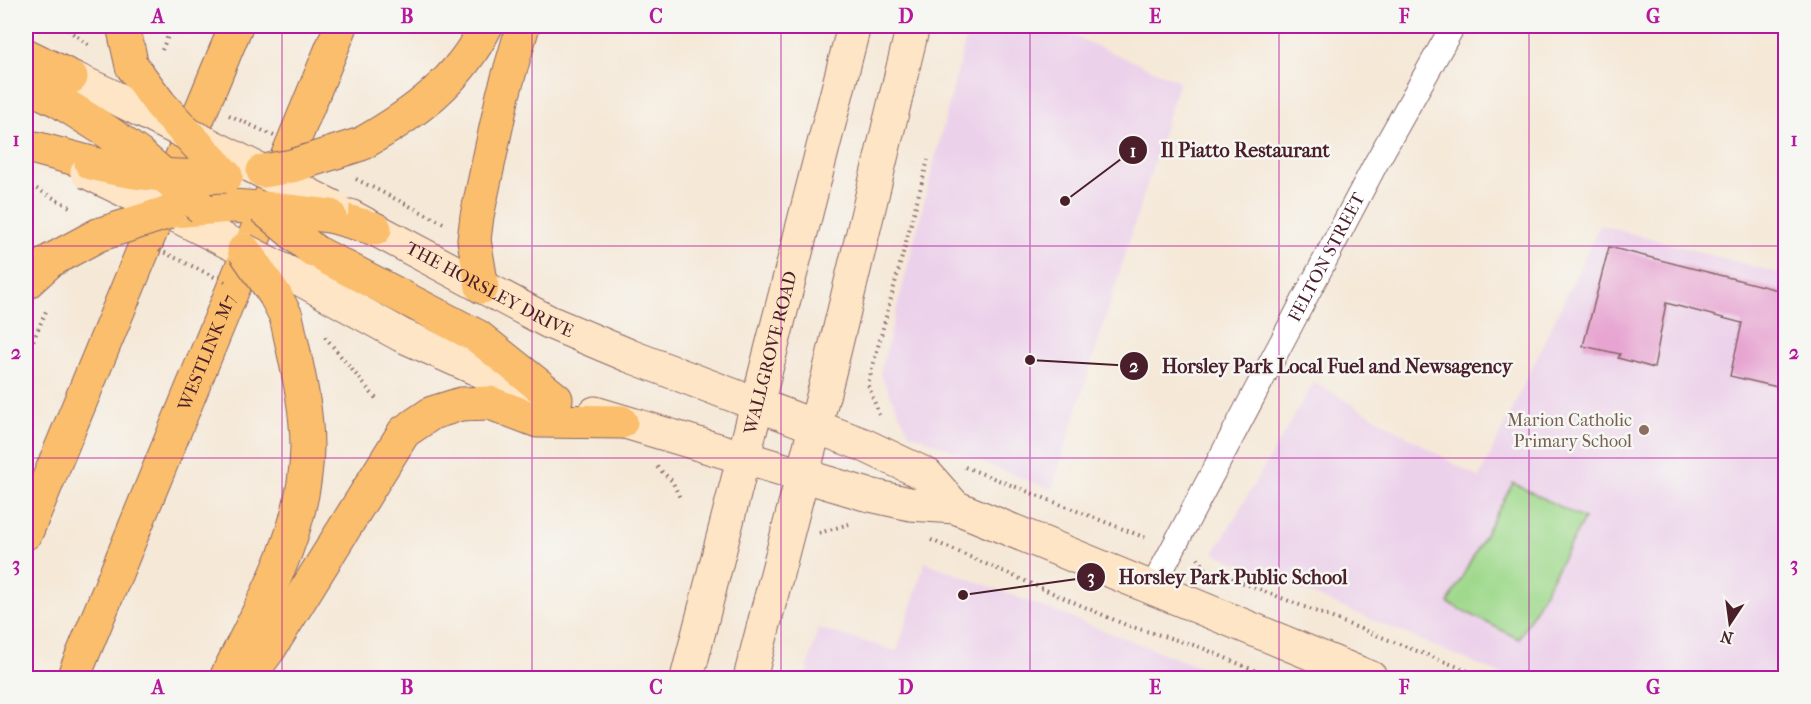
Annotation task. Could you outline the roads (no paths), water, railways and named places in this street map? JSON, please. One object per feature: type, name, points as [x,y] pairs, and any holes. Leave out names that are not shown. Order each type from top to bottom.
[{"type":"main road","points":[[123,26],[132,66],[188,135],[226,176],[263,208],[308,265]]},
{"type":"main road","points":[[26,533],[236,26]]},
{"type":"main road","name":"WESTLINK M7","points":[[72,678],[341,26]]},
{"type":"main road","points":[[89,167],[165,176],[226,176],[292,166],[361,144],[402,121],[437,93],[461,66],[486,26]]},
{"type":"main road","points":[[482,287],[474,240],[477,216],[503,95],[523,26]]},
{"type":"main road","name":"WALLGROVE ROAD","points":[[687,678],[854,26]]},
{"type":"main road","points":[[750,678],[816,426],[913,26]]},
{"type":"main road","points":[[26,55],[263,171],[332,212]]},
{"type":"main road","points":[[26,85],[59,101],[105,130],[202,208],[244,250],[286,316],[304,408],[307,447],[300,511],[283,561],[226,678]]},
{"type":"main road","points":[[30,146],[89,167],[169,212],[244,250],[308,265]]},
{"type":"main road","points":[[26,283],[50,261],[99,235],[169,212],[202,208],[263,208],[332,212]]},
{"type":"main road","name":"THE HORSLEY DRIVE","points":[[332,212],[375,229],[549,322],[609,348],[864,444],[927,475],[954,507]]},
{"type":"main road","name":"THE HORSLEY DRIVE","points":[[308,265],[477,336],[556,399],[621,422],[898,502],[954,507],[1371,678]]},
{"type":"main road","points":[[248,678],[270,648],[404,432],[432,413],[461,404],[490,403],[538,420],[621,422]]},
{"type":"street","name":"FELTON STREET","points":[[1152,588],[1370,175],[1453,26]]},
{"type":"place","name":"Il Piatto Restaurant","points":[[1065,201]]},
{"type":"place","name":"Horsley Park Local Fuel and Newsagency","points":[[1030,360]]},
{"type":"place","name":"Marion Catholic Primary School","points":[[1644,430]]},
{"type":"place","name":"Horsley Park Public School","points":[[963,595]]}]
